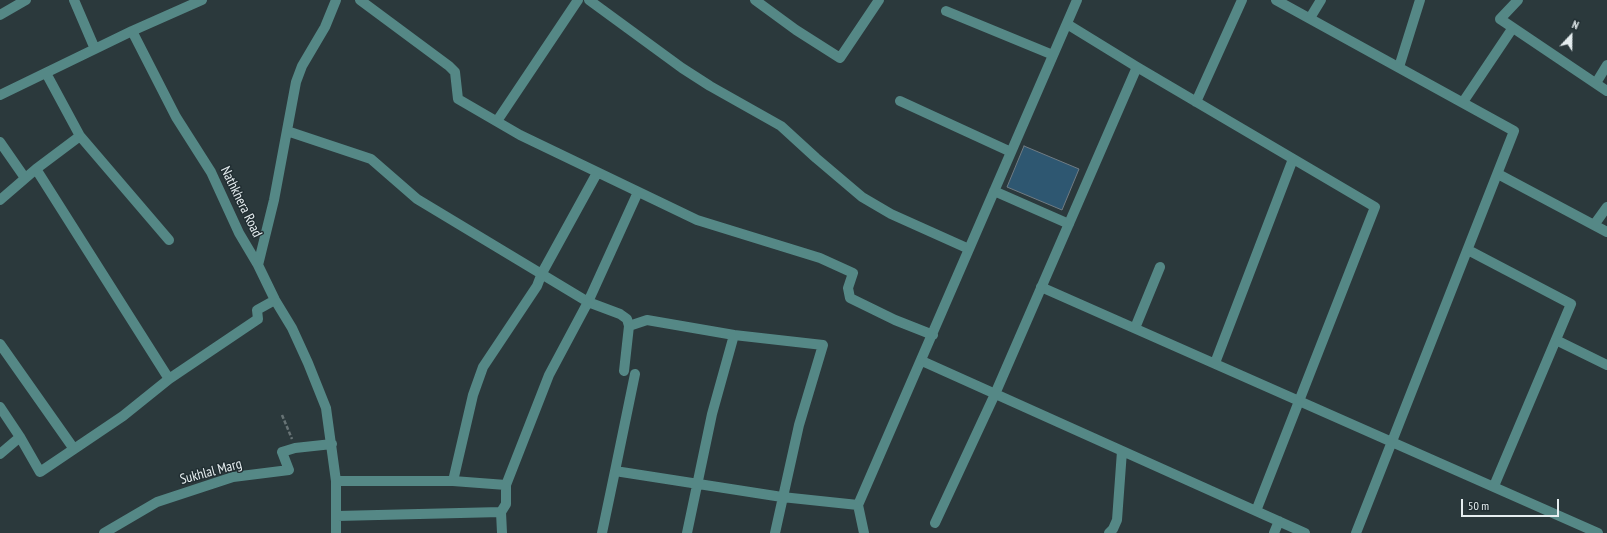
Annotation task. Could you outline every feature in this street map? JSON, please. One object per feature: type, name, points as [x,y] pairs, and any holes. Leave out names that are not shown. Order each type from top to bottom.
[{"type":"street","points":[[0,15],[26,0]]},
{"type":"street","points":[[74,0],[95,49]]},
{"type":"street","points":[[0,95],[132,31],[202,0]]},
{"type":"street","points":[[258,265],[274,200],[296,82],[302,66],[325,27],[336,0]]},
{"type":"street","points":[[360,0],[455,72],[458,99],[520,135],[697,220],[820,258],[853,273],[848,288],[850,298],[895,320],[932,335]]},
{"type":"street","points":[[497,121],[578,0]]},
{"type":"street","points":[[589,0],[682,68],[710,86],[781,126],[862,197],[891,214],[969,249]]},
{"type":"street","points":[[755,0],[840,58],[879,0]]},
{"type":"street","points":[[864,533],[858,505],[922,361],[1077,0]]},
{"type":"street","points":[[1196,102],[1242,0]]},
{"type":"street","points":[[1276,0],[1514,131],[1356,533]]},
{"type":"street","points":[[1310,18],[1321,0]]},
{"type":"street","points":[[1399,67],[1420,0]]},
{"type":"street","points":[[1518,0],[1500,19],[1607,90]]},
{"type":"street","points":[[946,12],[1053,55]]},
{"type":"street","points":[[1067,24],[1137,67],[1375,207],[1256,510]]},
{"type":"street","points":[[1463,102],[1512,28]]},
{"type":"street","name":"Nathkhera Road","points":[[132,31],[176,117],[211,172],[239,233],[258,265],[275,300],[292,328],[324,402],[332,444],[336,481],[336,533]]},
{"type":"street","points":[[1596,83],[1607,65]]},
{"type":"street","points":[[935,523],[995,394],[1137,67]]},
{"type":"street","points":[[46,73],[80,136],[169,240]]},
{"type":"street","points":[[900,102],[1011,152]]},
{"type":"street","points":[[287,131],[371,159],[417,199],[588,302],[620,314],[627,320],[629,326],[624,371]]},
{"type":"street","points":[[0,200],[36,169],[80,136]]},
{"type":"street","points":[[0,142],[25,178]]},
{"type":"street","points":[[1215,363],[1294,159]]},
{"type":"street","points":[[36,169],[170,379]]},
{"type":"street","points":[[453,481],[473,395],[483,367],[537,286],[542,273],[597,173]]},
{"type":"street","points":[[1498,174],[1607,232]]},
{"type":"street","points":[[994,191],[1069,224]]},
{"type":"street","points":[[502,533],[501,512],[506,504],[506,485],[549,375],[588,302],[638,192]]},
{"type":"street","points":[[1594,225],[1607,207]]},
{"type":"street","points":[[1468,250],[1571,304],[1494,486]]},
{"type":"street","points":[[1135,328],[1160,267]]},
{"type":"street","points":[[1041,287],[1598,533]]},
{"type":"street","points":[[0,407],[20,437],[40,472],[123,416],[170,379],[258,320],[257,310],[275,300]]},
{"type":"street","points":[[629,326],[648,320],[734,335],[823,345],[799,425],[782,498],[776,533]]},
{"type":"street","points":[[687,533],[712,414],[734,335]]},
{"type":"street","points":[[1556,340],[1607,365]]},
{"type":"street","points":[[0,344],[74,449]]},
{"type":"street","points":[[922,361],[1306,533]]},
{"type":"street","points":[[602,533],[636,374]]},
{"type":"street","points":[[0,454],[20,437]]},
{"type":"street","points":[[295,448],[332,444]]},
{"type":"street","name":"Sukhlal Marg","points":[[104,533],[157,502],[233,477],[289,470],[282,452],[295,448]]},
{"type":"street","points":[[1109,533],[1113,529],[1117,520],[1122,451]]},
{"type":"street","points":[[615,471],[782,498],[858,505]]},
{"type":"street","points":[[336,481],[453,481],[506,485]]},
{"type":"street","points":[[337,516],[501,512]]},
{"type":"street","points":[[1274,533],[1279,521]]},
{"type":"path","points":[[282,415],[295,448]]},
{"type":"building","points":[[1024,146],[1079,169],[1062,210],[1007,187]]}]
